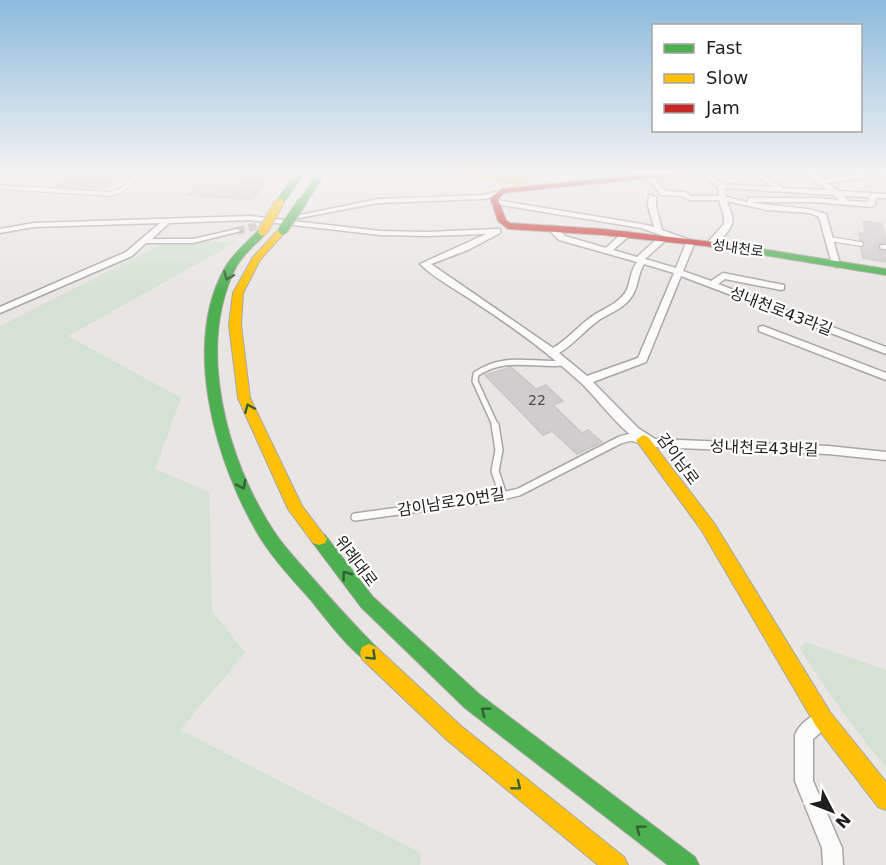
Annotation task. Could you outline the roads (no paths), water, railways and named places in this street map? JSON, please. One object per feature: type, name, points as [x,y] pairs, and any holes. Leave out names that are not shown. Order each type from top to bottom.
[{"type":"main road","points":[[274,212],[263,231],[229,270],[216,313],[210,363],[220,420],[236,474],[266,533],[337,622],[447,729],[616,865]]},
{"type":"main road","name":"위례대로","points":[[297,212],[282,225],[256,259],[238,293],[235,325],[244,398],[266,449],[296,508],[366,602],[472,701],[687,865]]},
{"type":"main road","points":[[500,212],[503,228]]},
{"type":"main road","name":"성내천로","points":[[503,228],[552,228],[627,234],[661,234],[691,242],[886,272]]},
{"type":"main road","name":"감이남로","points":[[643,440],[708,527],[824,719],[886,799]]},
{"type":"street","points":[[571,212],[642,226],[661,234]]},
{"type":"street","points":[[653,212],[661,234]]},
{"type":"street","points":[[711,244],[727,226],[728,216],[726,212]]},
{"type":"street","points":[[803,212],[824,216],[836,264]]},
{"type":"street","name":"성내천로","points":[[0,231],[34,225],[250,218],[282,225],[380,233],[427,234],[503,228]]},
{"type":"street","points":[[0,310],[129,254],[167,221]]},
{"type":"street","name":"감이남로","points":[[503,228],[465,248],[424,264],[553,352],[643,440]]},
{"type":"street","name":"성내천로","points":[[552,228],[562,238],[641,262]]},
{"type":"street","points":[[144,241],[193,241],[237,231]]},
{"type":"street","points":[[606,252],[627,234]]},
{"type":"street","points":[[553,352],[565,345],[596,318],[618,306],[627,297],[632,289],[640,259],[661,234]]},
{"type":"street","points":[[585,381],[642,360],[676,272],[691,242]]},
{"type":"street","name":"성내천로43라길","points":[[641,262],[713,284],[886,351]]},
{"type":"street","points":[[713,284],[720,276],[781,287]]},
{"type":"street","points":[[763,329],[886,377]]},
{"type":"street","name":"성내천로43바길","points":[[643,440],[654,443],[828,450],[886,456]]},
{"type":"street","points":[[824,719],[804,735],[804,781],[832,848],[833,865]]},
{"type":"lane","points":[[830,238],[861,244]]},
{"type":"lane","points":[[504,495],[495,471],[499,450],[495,423],[475,381],[476,374],[496,362],[515,361],[552,365],[565,363]]},
{"type":"lane","name":"감이남로20번길","points":[[355,517],[519,492],[620,440],[631,437],[643,440]]},
{"type":"tunnel","points":[[237,231],[273,222]]}]
